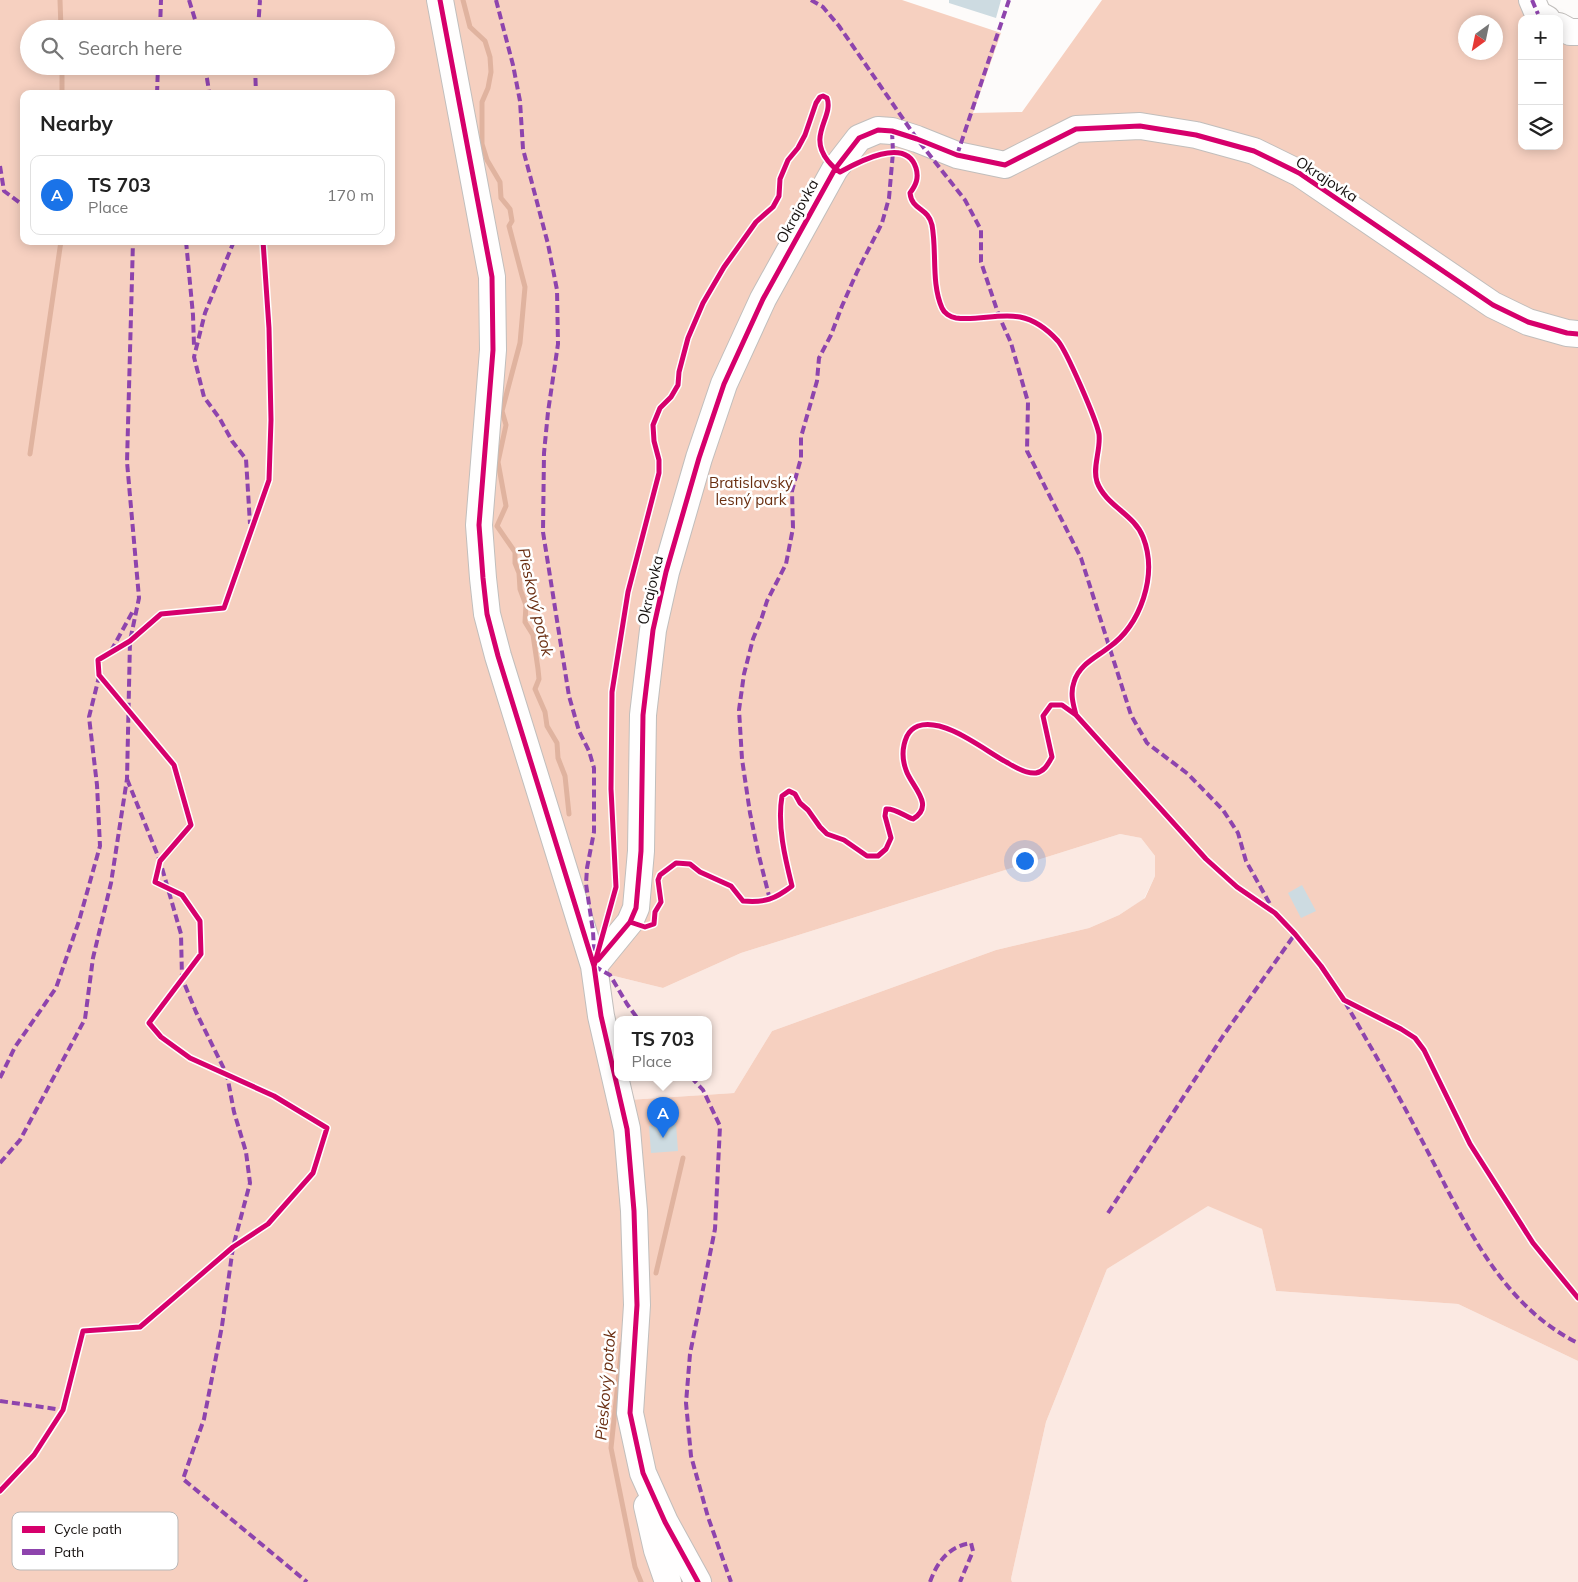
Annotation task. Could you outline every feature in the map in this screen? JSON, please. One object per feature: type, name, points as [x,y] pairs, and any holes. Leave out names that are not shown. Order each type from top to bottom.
[{"type":"street","points":[[440,0],[492,276],[493,350],[479,525],[487,614],[498,656],[594,966],[602,1016],[614,1070]]},
{"type":"street","points":[[1563,27],[1570,32],[1578,32]]},
{"type":"street","name":"Okrajovka","points":[[594,966],[630,922],[636,908],[641,851],[643,715],[653,630],[666,572],[699,458],[724,384],[763,299],[835,169],[859,138],[878,130],[892,131],[917,138],[957,155],[1005,165],[1076,129],[1140,126],[1196,135],[1254,151],[1299,173],[1493,305],[1528,322],[1567,334],[1578,334]]},
{"type":"street","points":[[616,1081],[627,1129],[634,1210],[637,1305],[630,1413],[643,1473],[656,1550],[668,1582]]},
{"type":"street","points":[[643,1473],[665,1522],[698,1582]]},
{"type":"shaded area","points":[[1120,834],[1141,838],[1155,856],[1155,876],[1144,899],[1119,915],[1089,928],[996,950],[772,1031],[734,1093],[628,1100],[623,1081],[712,1081],[712,1016],[614,1016],[614,1040],[604,994],[610,975],[663,988],[741,953]]},
{"type":"shaded area","points":[[1208,1205],[1262,1229],[1276,1291],[1458,1304],[1578,1361],[1578,1582],[1012,1582],[1011,1579],[1046,1422],[1107,1269]]},
{"type":"green space","name":"Bratislavský lesný park","points":[[0,0],[902,0],[1001,33],[973,113],[1022,112],[1102,0],[1525,0],[1531,15],[1518,15],[1518,150],[1563,150],[1563,25],[1578,23],[1578,1361],[1458,1304],[1276,1291],[1262,1229],[1208,1206],[1107,1269],[1046,1422],[1011,1579],[1012,1582],[0,1582]],"holes":[[[1120,834],[1141,838],[1155,856],[1155,876],[1145,898],[1119,915],[1089,928],[996,950],[772,1031],[734,1093],[628,1100],[624,1081],[614,1081],[614,1038],[604,994],[610,975],[663,988],[741,953]]]},
{"type":"building","points":[[949,0],[1001,0],[996,18],[949,3]]},
{"type":"building","points":[[1302,885],[1316,911],[1301,918],[1288,893]]},
{"type":"building","points":[[676,1124],[678,1151],[651,1153],[649,1126]]},
{"type":"waterway","points":[[60,0],[61,20]]},
{"type":"waterway","name":"Pieskový potok","points":[[463,0],[470,27],[485,41],[490,57],[491,72],[488,88],[482,102],[482,144],[487,160],[500,182],[501,198],[510,209],[512,221],[509,226],[525,287],[520,343],[502,411],[506,425],[498,462],[506,506],[497,526],[515,552],[520,589],[526,605],[525,622],[533,635],[538,669],[539,679],[535,689],[545,712],[547,726],[557,743],[558,758],[565,776],[569,814]]},
{"type":"waterway","points":[[62,75],[62,90]]},
{"type":"waterway","points":[[30,454],[60,245]]},
{"type":"waterway","name":"Pieskový potok","points":[[656,1273],[683,1158]]},
{"type":"waterway","name":"Pieskový potok","points":[[622,1344],[611,1448],[635,1567],[641,1582]]},
{"type":"marked path","points":[[160,20],[161,0]]},
{"type":"marked path","points":[[189,0],[195,20]]},
{"type":"marked path","points":[[259,20],[260,0]]},
{"type":"marked path","points":[[496,0],[513,65],[520,101],[523,149],[548,244],[557,290],[558,344],[544,453],[543,532],[569,696],[579,731],[589,751],[594,768],[594,832],[586,884],[594,951]]},
{"type":"marked path","points":[[811,0],[823,7],[839,26],[917,139],[965,200],[981,230],[981,262],[999,316],[1011,343],[1028,402],[1027,451],[1081,558],[1131,715],[1147,743],[1188,774],[1223,810],[1238,833],[1246,861],[1271,906]]},
{"type":"marked path","points":[[957,155],[1009,0]]},
{"type":"marked path","points":[[1532,0],[1538,14]]},
{"type":"marked path","points":[[157,90],[158,75]]},
{"type":"marked path","points":[[206,75],[209,90]]},
{"type":"marked path","points":[[255,75],[256,90]]},
{"type":"marked path","points":[[770,900],[750,813],[742,759],[739,710],[744,674],[753,639],[767,601],[786,564],[793,528],[792,491],[801,458],[801,437],[817,381],[819,358],[831,335],[857,272],[882,223],[889,198],[893,152],[892,131]]},
{"type":"marked path","points":[[0,166],[4,191],[20,203]]},
{"type":"marked path","points":[[0,1163],[20,1140],[85,1019],[93,958],[111,883],[127,779],[130,641],[139,598],[127,462],[133,245]]},
{"type":"marked path","points":[[186,245],[194,346]]},
{"type":"marked path","points":[[232,245],[205,313],[194,357],[204,397],[246,459],[250,524]]},
{"type":"marked path","points":[[111,651],[134,609]]},
{"type":"marked path","points":[[0,1078],[15,1047],[56,988],[79,921],[100,846],[97,785],[89,717],[100,673]]},
{"type":"marked path","points":[[127,779],[160,861],[181,934],[182,978],[196,1012],[227,1075],[234,1112],[246,1152],[250,1183],[233,1247],[222,1326],[204,1419],[183,1479],[307,1582]]},
{"type":"marked path","points":[[1108,1213],[1223,1036],[1295,934]]},
{"type":"marked path","points":[[594,966],[610,975],[636,1016]]},
{"type":"marked path","points":[[1345,1002],[1401,1101],[1466,1224],[1502,1280],[1524,1304],[1549,1326],[1578,1343]]},
{"type":"marked path","points":[[695,1081],[703,1090],[720,1126],[715,1229],[690,1354],[686,1403],[691,1456],[708,1517],[731,1582]]},
{"type":"marked path","points":[[0,1401],[63,1410]]},
{"type":"marked path","points":[[930,1582],[936,1568],[950,1551],[971,1543],[973,1551],[960,1582]]},
{"type":"cycle path","points":[[440,0],[492,277],[493,350],[479,525],[487,614],[498,656],[594,966],[601,1016],[614,1072]]},
{"type":"cycle path","points":[[594,966],[616,887],[611,789],[612,692],[628,592],[659,473],[659,460],[654,441],[653,425],[660,408],[671,397],[678,385],[679,372],[688,338],[703,303],[724,267],[756,222],[773,207],[779,196],[780,179],[788,160],[798,148],[805,135],[816,103],[823,96],[827,98],[828,105],[820,135],[820,143],[822,152],[837,170],[840,172],[881,154],[902,154],[911,159],[916,168],[917,175],[914,187],[910,193],[911,199],[927,215],[932,225],[936,288],[944,312],[952,317],[964,319],[1004,316],[1020,317],[1031,320],[1041,326],[1058,341],[1081,386],[1099,434],[1095,470],[1097,482],[1101,490],[1133,522],[1143,537],[1148,567],[1144,598],[1138,613],[1120,638],[1088,662],[1076,676],[1072,694],[1076,715],[1206,859],[1237,887],[1275,913],[1295,934],[1321,966],[1344,1000],[1415,1038],[1424,1050],[1470,1144],[1533,1243],[1578,1298]]},
{"type":"cycle path","points":[[598,960],[630,922],[636,908],[641,851],[643,715],[653,630],[666,572],[699,458],[724,384],[763,299],[835,169],[859,138],[878,130],[892,131],[957,155],[1005,165],[1076,129],[1140,126],[1196,135],[1254,151],[1299,173],[1493,305],[1528,322],[1567,333],[1578,334]]},
{"type":"cycle path","points":[[0,1491],[34,1455],[63,1410],[83,1331],[140,1327],[233,1247],[268,1224],[313,1173],[327,1128],[274,1096],[190,1058],[161,1037],[149,1023],[201,954],[200,921],[182,895],[155,882],[160,861],[191,825],[174,765],[99,675],[98,660],[130,641],[161,614],[224,608],[269,480],[271,420],[269,328],[263,245]]},
{"type":"cycle path","points":[[630,922],[645,927],[654,924],[655,912],[661,902],[658,880],[660,875],[676,863],[690,864],[700,872],[731,886],[743,901],[769,899],[792,886],[784,853],[780,818],[782,796],[789,791],[795,794],[800,803],[827,834],[844,840],[867,856],[878,856],[886,849],[891,838],[885,816],[886,809],[896,811],[913,819],[920,814],[922,808],[920,795],[909,776],[903,757],[907,736],[911,730],[918,726],[940,726],[964,737],[1018,769],[1029,773],[1036,773],[1044,769],[1052,757],[1043,716],[1051,705],[1062,705],[1076,715]]},
{"type":"cycle path","points":[[616,1081],[627,1129],[634,1211],[637,1305],[630,1413],[643,1473],[665,1522],[698,1582]]},
{"type":"place","name":"TS 703","points":[[663,1138]]}]
